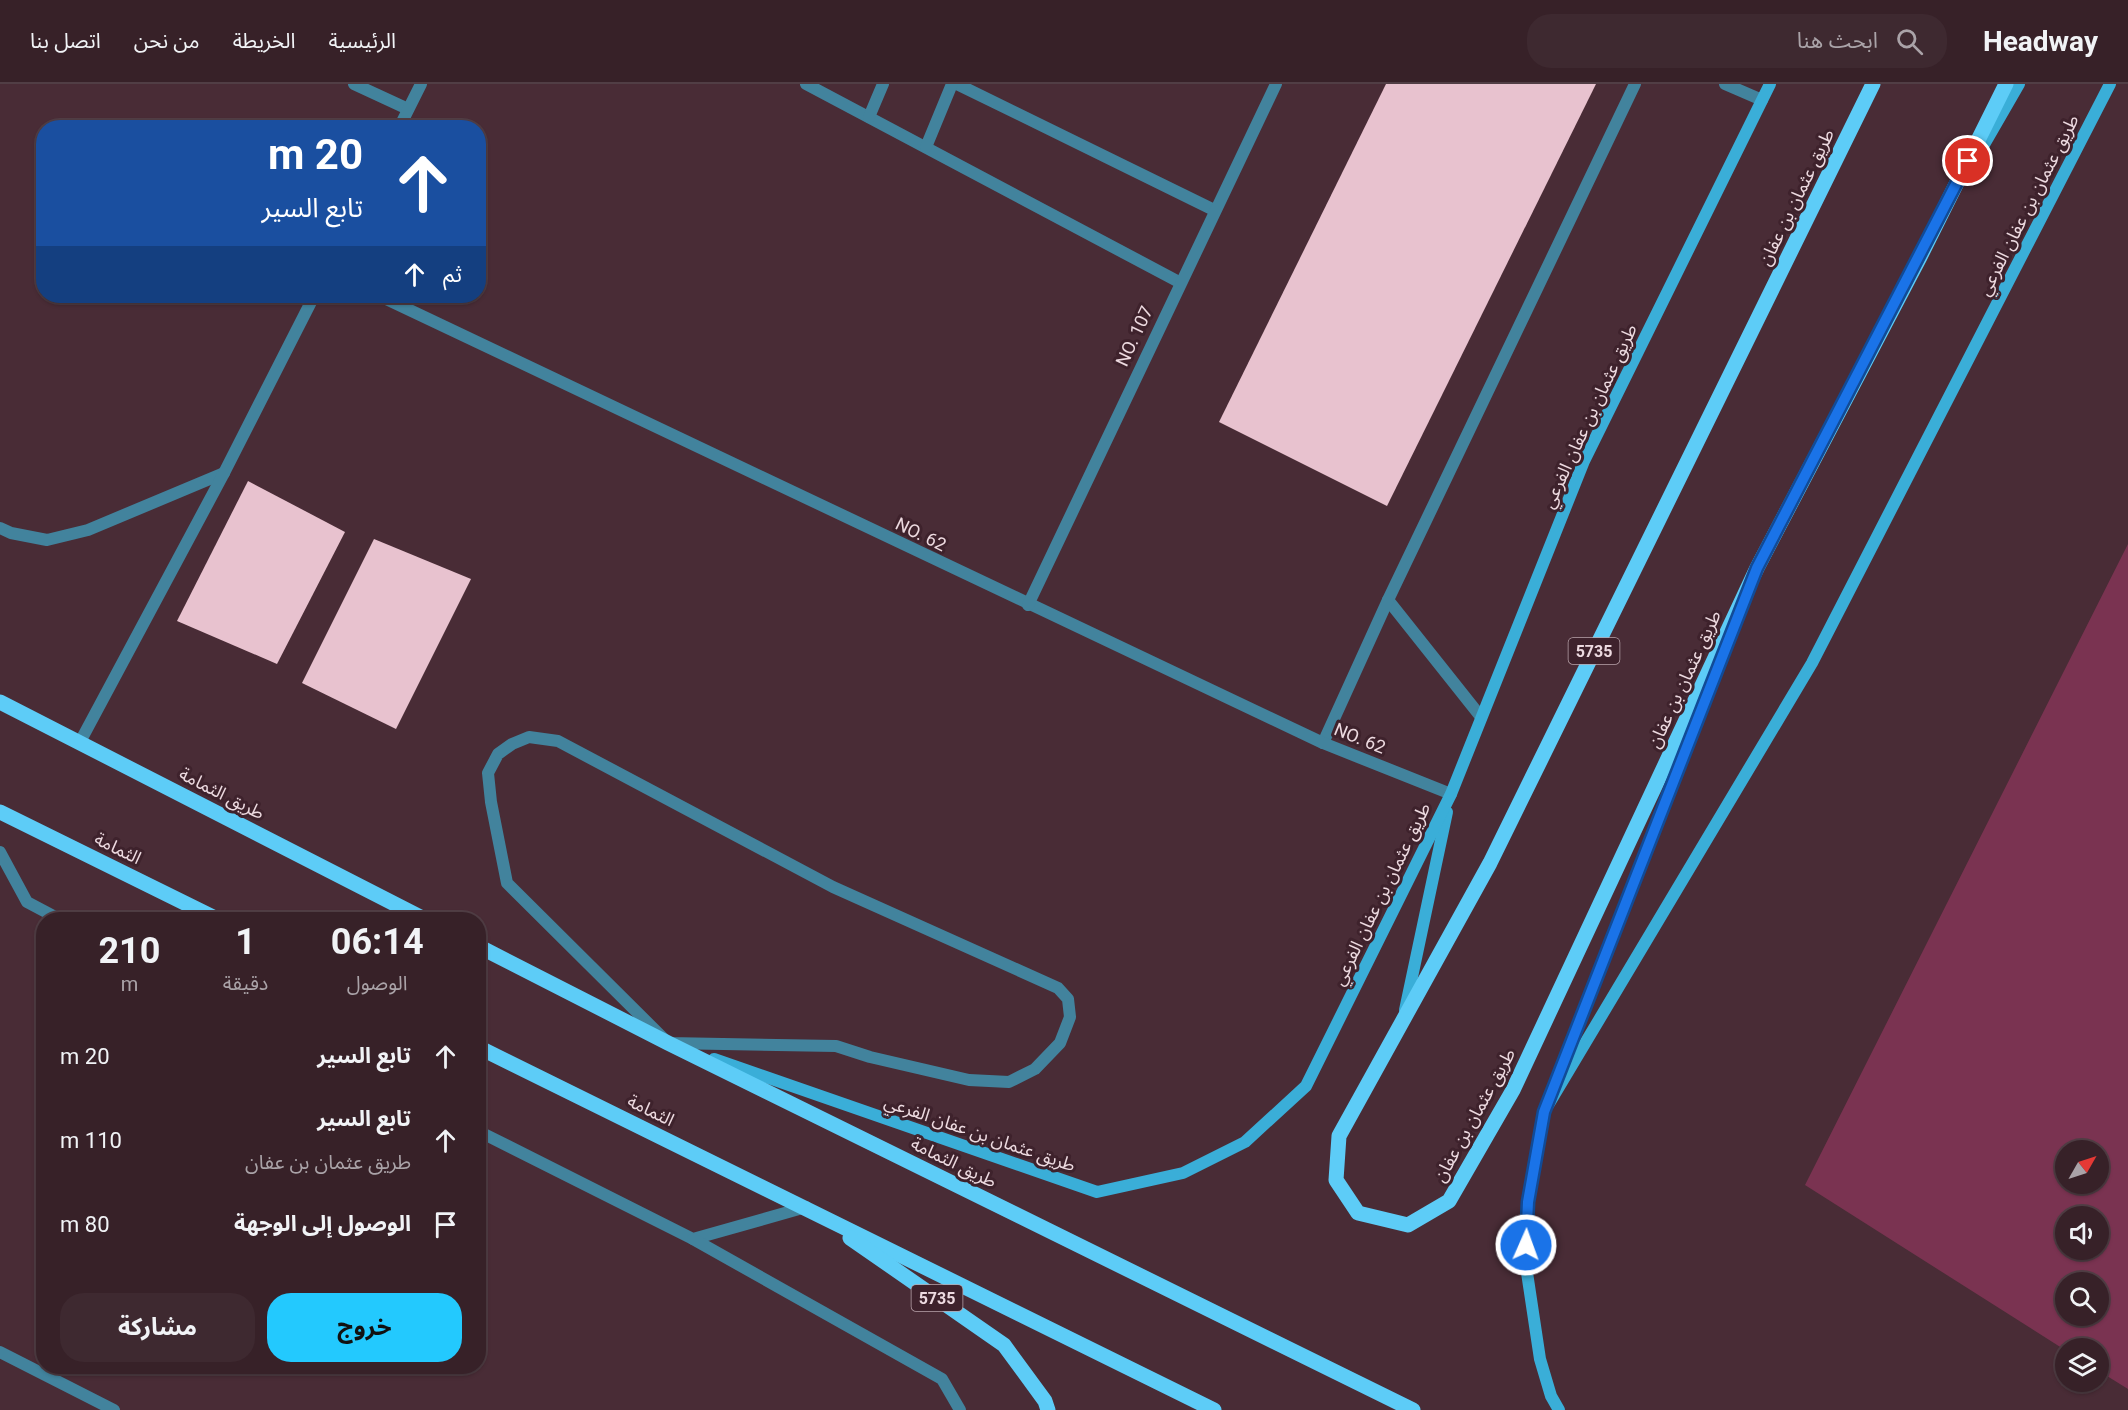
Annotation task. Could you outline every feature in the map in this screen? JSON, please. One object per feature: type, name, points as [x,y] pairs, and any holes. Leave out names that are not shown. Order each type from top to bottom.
[{"type":"main road","name":"طريق عثمان بن عفان الفرعي","points":[[668,1044],[1097,1192],[1183,1173],[1245,1142],[1306,1086],[1451,794],[1584,461],[1770,84]]},
{"type":"main road","name":"طريق عثمان بن عفان","points":[[1873,84],[1490,863],[1339,1136],[1336,1180],[1358,1213],[1408,1225],[1449,1201],[1513,1090],[1757,568],[1920,257],[2006,84]]},
{"type":"main road","points":[[1920,257],[2019,84]]},
{"type":"main road","name":"طريق عثمان بن عفان الفرعي","points":[[1559,1410],[1551,1396],[1540,1359],[1526,1266],[1528,1202],[1544,1112],[1812,663],[2110,84]]},
{"type":"main road","points":[[1544,1112],[1757,568]]},
{"type":"main road","name":"طريق الثمامة","points":[[0,702],[410,912]]},
{"type":"main road","points":[[1404,1018],[1451,794]]},
{"type":"main road","name":"الثمامة","points":[[0,812],[203,912]]},
{"type":"main road","name":"طريق الثمامة","points":[[486,950],[668,1044],[1413,1410]]},
{"type":"main road","name":"الثمامة","points":[[486,1051],[806,1207]]},
{"type":"main road","points":[[806,1207],[1214,1410]]},
{"type":"main road","name":"5735","points":[[806,1207],[1004,1345],[1045,1401],[1048,1410]]},
{"type":"street","points":[[354,84],[408,109]]},
{"type":"street","points":[[403,120],[421,84]]},
{"type":"street","points":[[806,84],[1179,282]]},
{"type":"street","points":[[869,117],[883,84]]},
{"type":"street","points":[[926,147],[955,84],[1214,210]]},
{"type":"street","name":"NO. 107","points":[[1028,605],[1179,282],[1276,84]]},
{"type":"street","points":[[1323,743],[1388,600],[1635,84]]},
{"type":"street","points":[[1725,84],[1762,100]]},
{"type":"street","points":[[80,742],[224,473],[310,303]]},
{"type":"street","name":"NO. 62","points":[[395,303],[1323,743],[1451,794]]},
{"type":"street","points":[[0,528],[10,533],[47,540],[88,530],[224,473]]},
{"type":"street","points":[[1388,600],[1481,717]]},
{"type":"street","points":[[530,736],[558,741],[833,886],[1058,988],[1068,999],[1070,1017],[1060,1043],[1047,1057],[1035,1069],[1009,1082],[969,1080],[870,1057],[836,1046],[668,1044],[507,883],[491,802],[489,773],[498,754],[512,744],[530,736]]},
{"type":"street","points":[[0,852],[27,902],[46,912]]},
{"type":"street","points":[[486,1135],[693,1239],[942,1379],[960,1410]]},
{"type":"street","points":[[693,1239],[806,1207]]},
{"type":"street","points":[[0,1352],[36,1370]]},
{"type":"street","points":[[43,1374],[114,1410]]},
{"type":"shaded area","points":[[2128,544],[2128,1389],[2109,1377],[2109,1338],[2055,1338],[2055,1344],[1805,1185]]},
{"type":"building","points":[[1386,84],[1596,84],[1387,506],[1219,422]]},
{"type":"building","points":[[248,481],[345,532],[277,664],[177,621]]},
{"type":"building","points":[[374,539],[471,579],[396,729],[302,683]]},
{"type":"route","points":[[1526,1245],[1528,1202],[1544,1112],[1757,568],[1968,161]]}]
